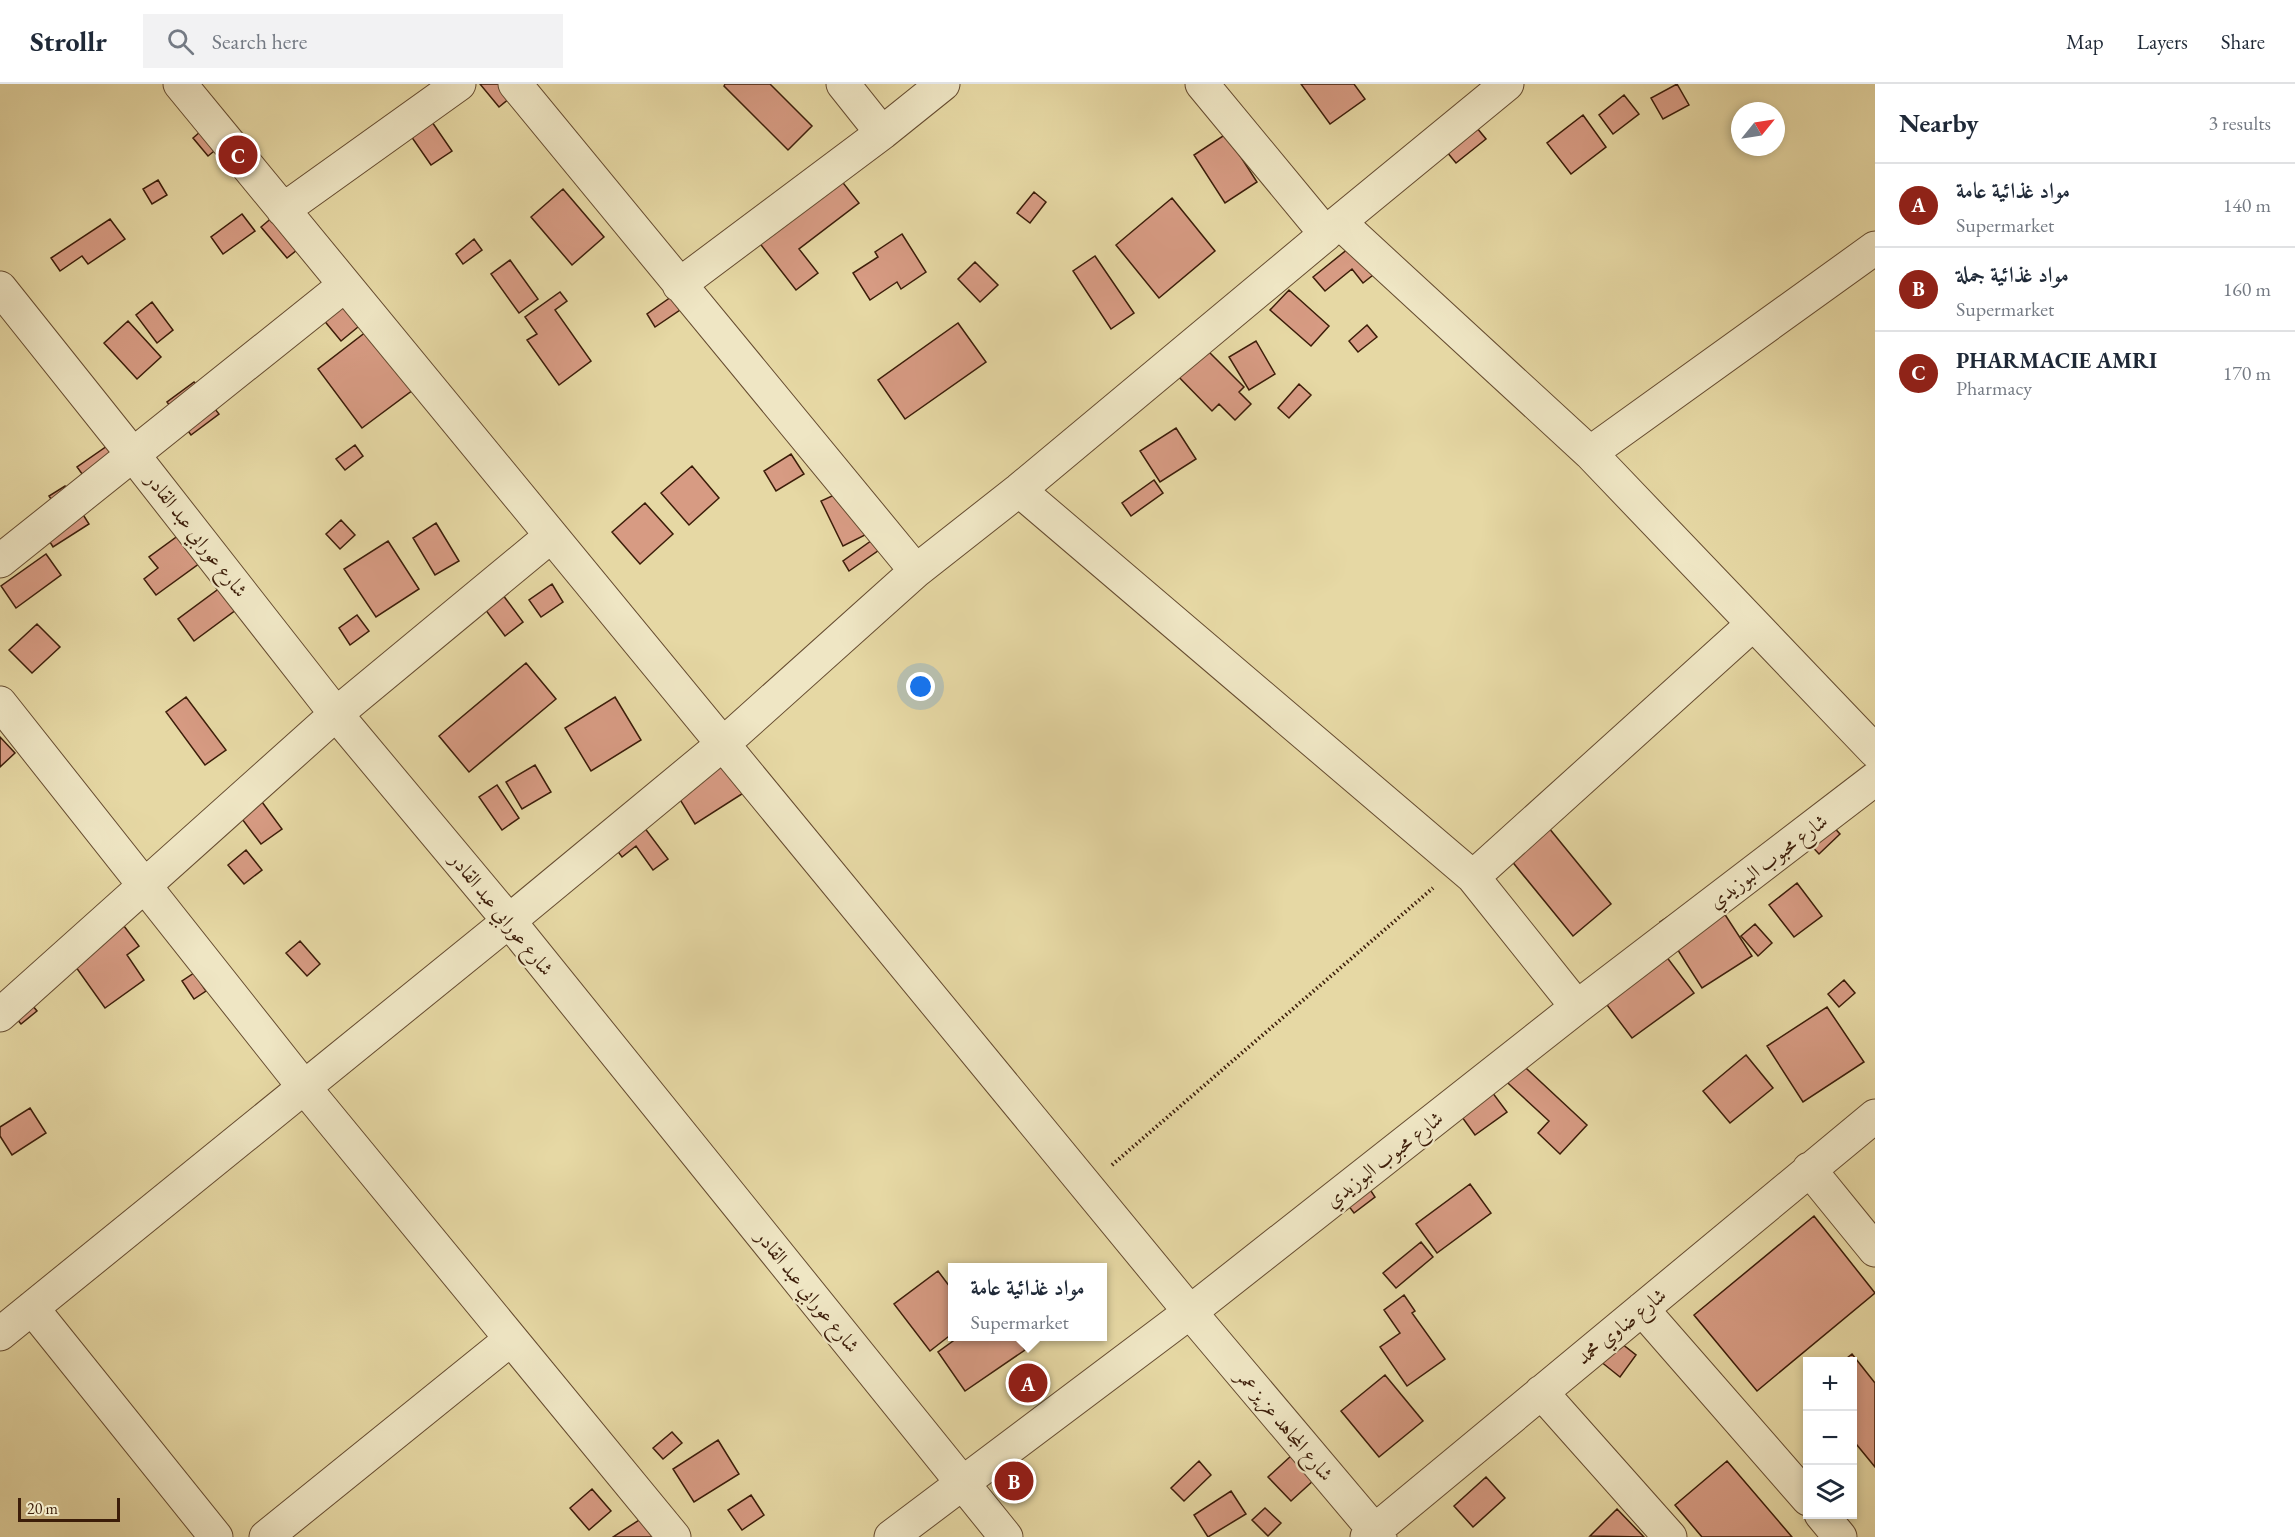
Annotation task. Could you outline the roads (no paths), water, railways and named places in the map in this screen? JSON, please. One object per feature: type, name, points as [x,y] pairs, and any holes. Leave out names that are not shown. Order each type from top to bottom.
[{"type":"street","name":"شارع المجاهد عزيز عمر","points":[[180,84],[1374,1535]]},
{"type":"street","points":[[283,210],[459,84]]},
{"type":"street","points":[[514,84],[916,571]]},
{"type":"street","points":[[843,84],[882,133]]},
{"type":"street","points":[[679,285],[882,133],[943,84]]},
{"type":"street","points":[[1202,84],[1333,228],[1590,453],[1875,751]]},
{"type":"street","points":[[0,1334],[509,921],[723,744],[916,571],[1019,490],[1507,84]]},
{"type":"street","points":[[1590,453],[1875,248]]},
{"type":"street","points":[[0,561],[135,456],[345,285]]},
{"type":"street","name":"شارع عورابي عبد القادر","points":[[0,288],[135,456],[336,714],[509,921],[1006,1537]]},
{"type":"street","points":[[1019,490],[1466,871],[1577,1007]]},
{"type":"street","points":[[0,1015],[336,714],[551,536]]},
{"type":"street","points":[[1466,871],[1753,624]]},
{"type":"street","points":[[0,703],[304,1087],[674,1537]]},
{"type":"street","name":"شارع محبوب البوزيدي","points":[[891,1537],[1190,1312],[1577,1007],[1875,779]]},
{"type":"street","name":"شارع ضاوي محمد","points":[[1374,1535],[1541,1392],[1875,1116]]},
{"type":"street","points":[[1809,1169],[1875,1250]]},
{"type":"street","points":[[32,1308],[216,1537]]},
{"type":"street","points":[[1642,1309],[1803,1493]]},
{"type":"street","points":[[266,1537],[511,1339]]},
{"type":"street","points":[[1541,1392],[1670,1537]]},
{"type":"street","points":[[1824,1519],[1840,1537]]},
{"type":"place","name":"PHARMACIE AMRI","points":[[238,155]]},
{"type":"place","name":"مواد غذائية عامة","points":[[1028,1383]]},
{"type":"place","name":"مواد غذائية جملة","points":[[1014,1481]]}]
